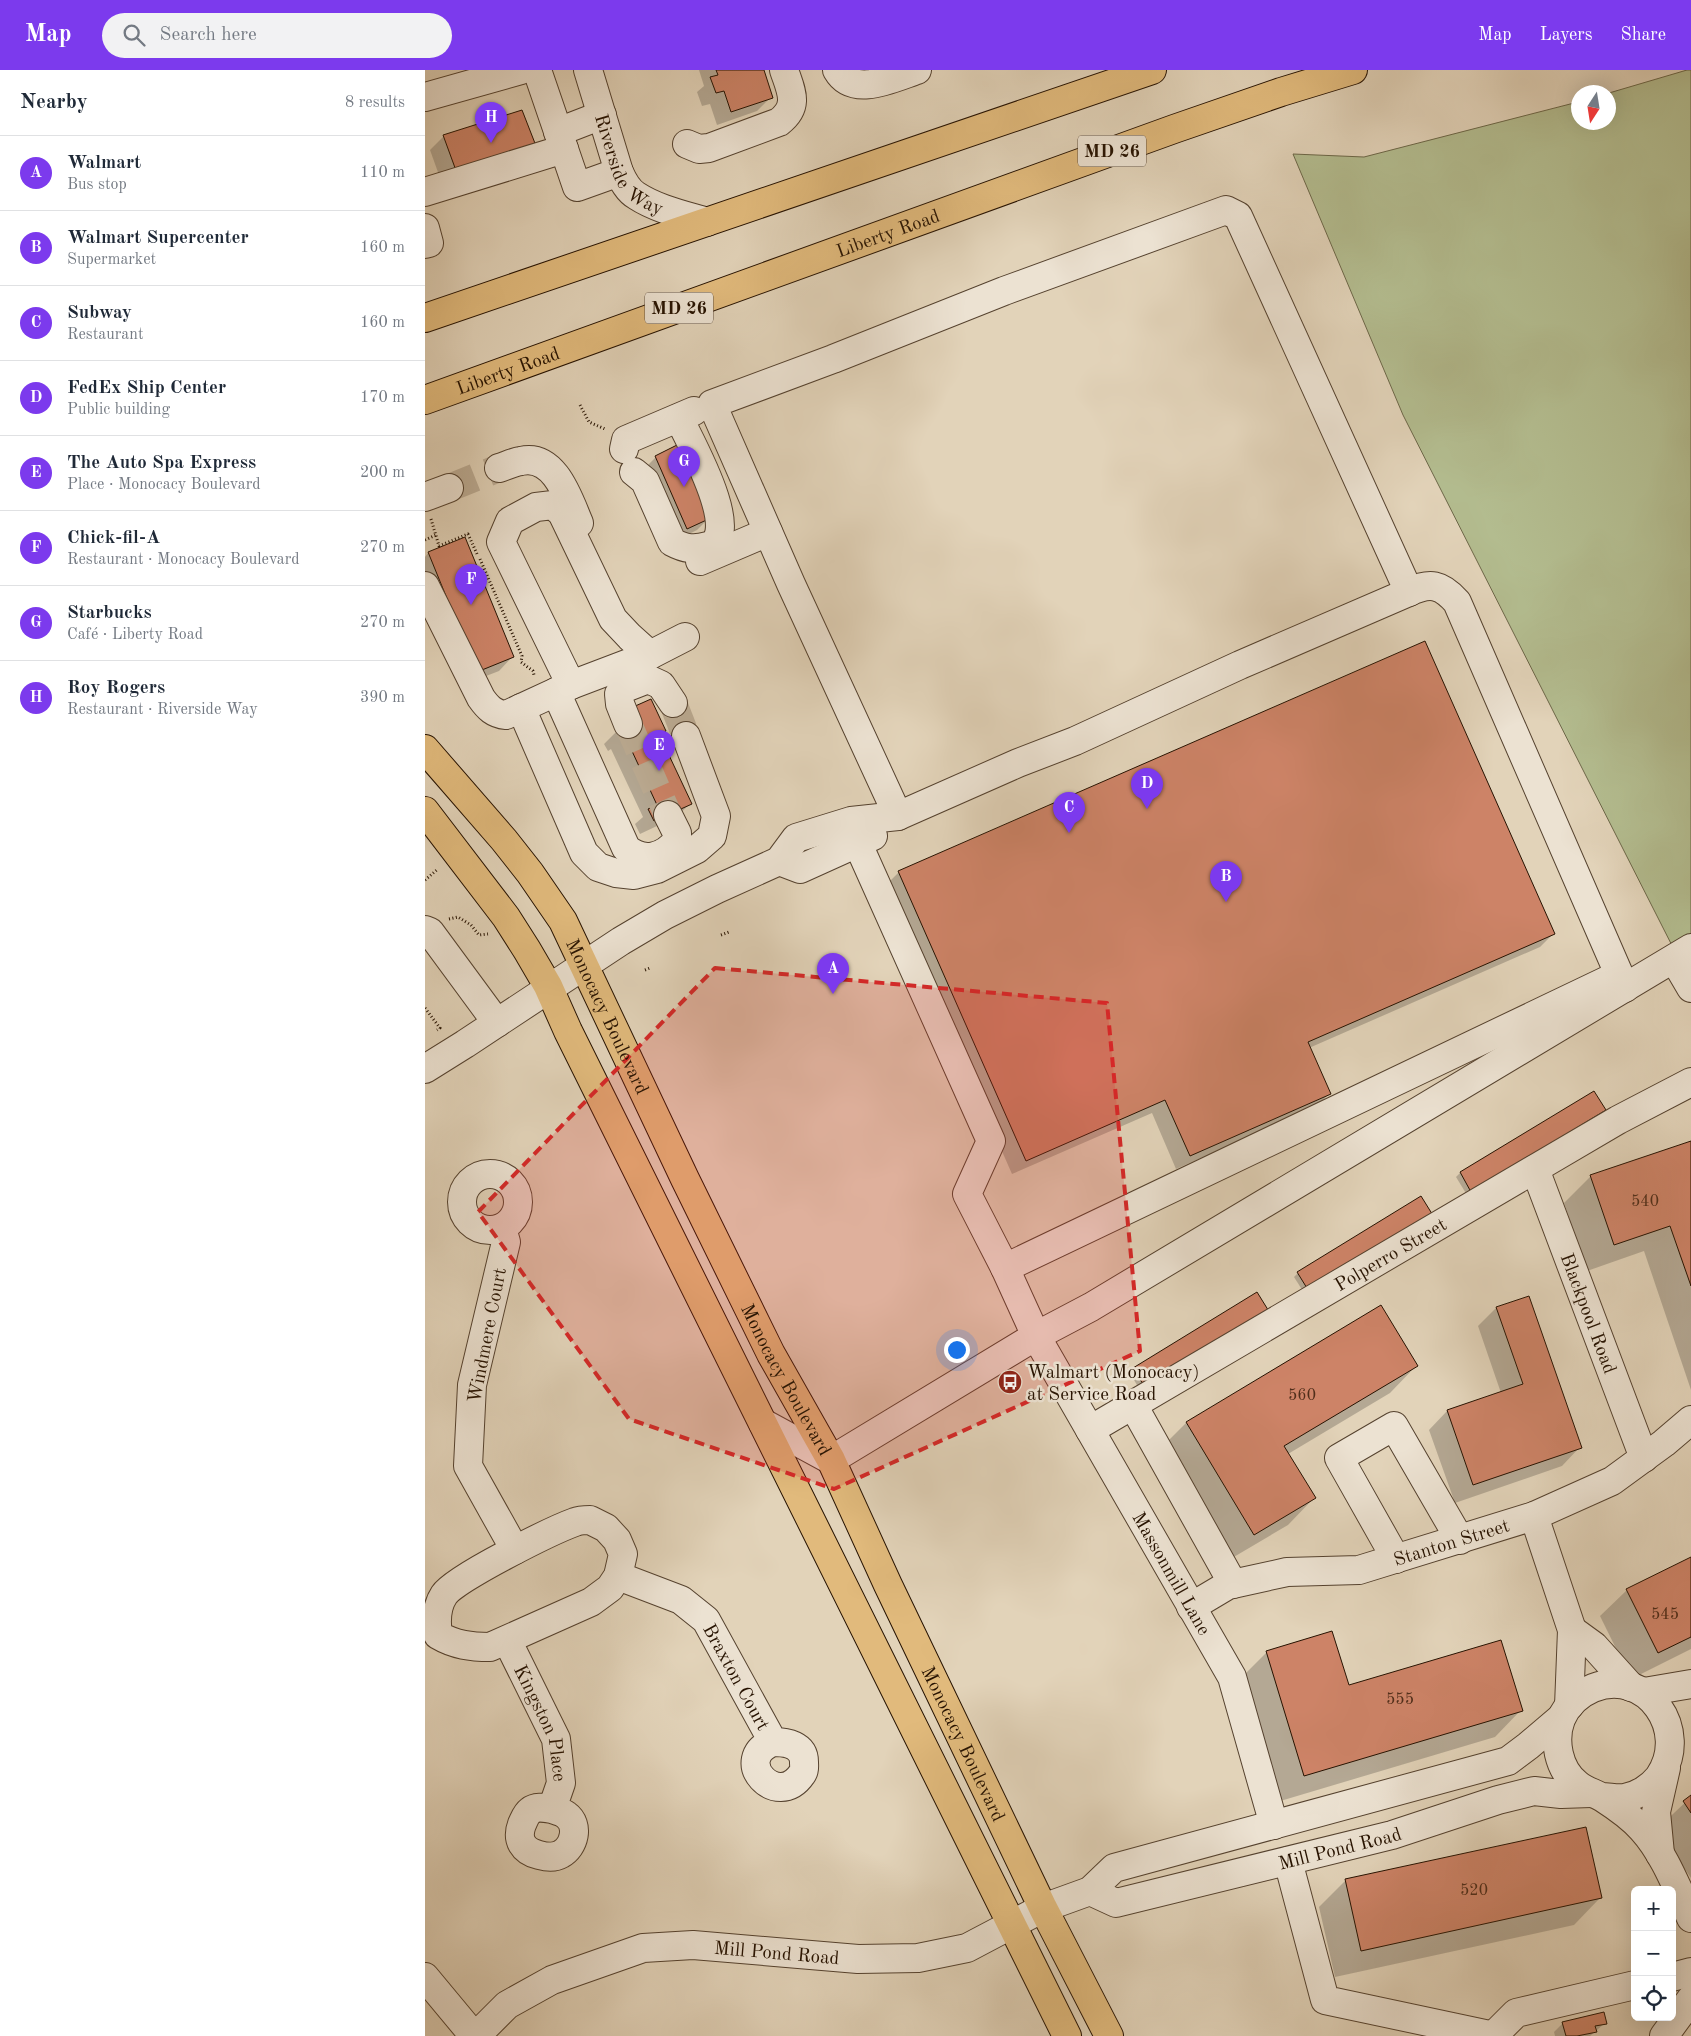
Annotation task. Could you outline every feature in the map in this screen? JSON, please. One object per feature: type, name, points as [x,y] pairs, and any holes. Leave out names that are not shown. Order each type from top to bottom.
[{"type":"main road","points":[[425,318],[1152,70]]},
{"type":"main road","name":"Liberty Road","points":[[425,400],[1174,129],[1281,92],[1353,70]]},
{"type":"main road","name":"Monocacy Boulevard","points":[[425,749],[503,840],[535,880],[563,920],[628,1061],[771,1354],[831,1460],[888,1585],[1043,1908],[1109,2036]]},
{"type":"main road","name":"Monocacy Boulevard","points":[[425,811],[506,917],[549,988],[568,1031],[1067,2036]]},
{"type":"street","points":[[425,97],[521,70]]},
{"type":"street","points":[[537,70],[577,187],[619,172]]},
{"type":"street","name":"Riverside Way","points":[[589,70],[619,172],[625,185],[637,196],[668,210],[707,222]]},
{"type":"street","points":[[687,144],[699,149],[709,148],[779,122],[787,116],[791,110],[793,99],[784,70]]},
{"type":"street","points":[[837,70],[841,77],[857,85],[872,84],[917,70]]},
{"type":"street","points":[[425,192],[561,140],[602,115]]},
{"type":"street","points":[[679,418],[715,496],[721,518],[719,536],[713,545],[695,550],[681,547],[672,542],[645,481],[623,451],[627,440],[712,404],[833,360],[1004,291],[1226,210],[1238,216],[1409,592]]},
{"type":"street","points":[[425,228],[429,243],[425,244]]},
{"type":"street","points":[[712,404],[768,532],[898,816]]},
{"type":"street","points":[[499,468],[522,460],[541,463],[557,476],[616,602],[613,619]]},
{"type":"street","points":[[650,655],[613,619],[562,513],[553,506],[536,507],[510,520],[501,542],[548,696],[584,853],[599,867],[634,875],[657,868],[697,849],[712,836],[716,816],[686,736]]},
{"type":"street","points":[[651,523],[667,556],[683,562],[700,561],[768,532]]},
{"type":"street","points":[[779,861],[800,869],[872,837],[898,816],[1018,763],[1075,741],[1240,665],[1423,585],[1435,586],[1447,591],[1457,602],[1622,981]]},
{"type":"street","points":[[425,586],[481,698],[488,708],[498,714],[506,715],[650,655],[685,637]]},
{"type":"street","points":[[628,724],[620,704],[619,694],[625,688],[648,679],[661,685],[673,703]]},
{"type":"street","points":[[548,696],[626,848],[632,854],[648,858],[671,849],[677,841],[677,833],[668,815]]},
{"type":"street","points":[[425,1069],[451,1036],[497,1023],[665,915],[779,861],[796,838],[851,822],[898,816]]},
{"type":"street","name":"Massonmill Lane","points":[[858,844],[991,1141],[967,1194],[1005,1268],[1036,1336],[1231,1677],[1274,1825]]},
{"type":"street","points":[[435,926],[430,932],[497,1023]]},
{"type":"street","points":[[1005,1268],[1683,954],[1691,988]]},
{"type":"street","points":[[763,1423],[831,1460],[1036,1336],[1091,1307],[1622,981]]},
{"type":"street","name":"Polperro Street","points":[[1090,1430],[1618,1120],[1691,1082]]},
{"type":"street","name":"Blackpool Road","points":[[1535,1169],[1644,1458]]},
{"type":"street","name":"Windmere Court","points":[[502,1228],[506,1242],[472,1386],[468,1466],[515,1550]]},
{"type":"street","points":[[1133,1405],[1233,1584]]},
{"type":"street","name":"Stanton Street","points":[[1191,1607],[1233,1584],[1287,1572],[1359,1570],[1534,1516],[1611,1481],[1644,1458],[1691,1420]]},
{"type":"street","points":[[1396,1559],[1339,1458],[1394,1426],[1461,1540]]},
{"type":"street","points":[[1534,1516],[1572,1630],[1565,1712],[1557,1735],[1558,1753],[1561,1761],[1565,1770],[1576,1784],[1625,1813],[1643,1830],[1661,1856],[1691,1918]]},
{"type":"street","points":[[590,1520],[606,1528],[617,1540],[623,1554],[618,1576],[610,1588],[591,1602],[490,1646],[473,1647],[432,1639],[437,1611],[444,1594],[455,1585],[515,1550],[577,1521],[590,1520]]},
{"type":"street","name":"Braxton Court","points":[[618,1576],[681,1600],[706,1620],[773,1742]]},
{"type":"street","points":[[1572,1630],[1594,1646],[1638,1689]]},
{"type":"street","name":"Kingston Place","points":[[507,1640],[556,1739],[561,1783],[552,1809]]},
{"type":"street","name":"Mill Pond Road","points":[[475,2036],[507,2005],[552,1980],[643,1948],[693,1945],[858,1959],[918,1958],[967,1948],[1043,1908],[1090,1891],[1114,1868],[1508,1761],[1528,1746],[1585,1691],[1602,1685],[1620,1684],[1638,1689],[1651,1696],[1662,1708],[1669,1723],[1672,1740],[1668,1762]]},
{"type":"street","name":"Mill Pond Road","points":[[1638,1689],[1691,1684]]},
{"type":"street","name":"Mill Pond Road","points":[[1090,1891],[1116,1903],[1392,1835],[1497,1800],[1534,1791],[1625,1798],[1640,1793],[1654,1784],[1668,1762],[1691,1734]]},
{"type":"street","points":[[1661,1856],[1656,1812],[1668,1762]]},
{"type":"street","points":[[1288,1862],[1325,2000],[1493,2036],[1516,2013],[1631,1986]]},
{"type":"street","points":[[1676,1976],[1691,1972]]},
{"type":"street","points":[[425,1977],[475,2036]]},
{"type":"street","points":[[1664,2036],[1691,1999]]},
{"type":"path","points":[[580,405],[589,422],[623,451]]},
{"type":"path","points":[[435,501],[439,546],[468,534],[522,656],[521,662],[533,671],[548,696]]},
{"type":"path","points":[[425,540],[437,535]]},
{"type":"path","points":[[425,880],[439,868]]},
{"type":"path","points":[[435,926],[453,917],[458,917],[471,925],[479,935],[490,932]]},
{"type":"path","points":[[721,935],[729,932]]},
{"type":"path","points":[[645,970],[650,968]]},
{"type":"path","points":[[425,1008],[440,1028],[451,1036]]},
{"type":"highlighted area","points":[[715,968],[1107,1003],[1140,1351],[834,1489],[629,1419],[478,1212]]},
{"type":"green space","points":[[1691,70],[1691,983],[1403,415],[1293,154],[1364,157],[1571,104],[1571,130],[1616,130],[1616,91]]},
{"type":"building","points":[[716,70],[764,70],[773,98],[731,112],[724,91],[716,93],[710,77],[718,75]]},
{"type":"building","points":[[522,110],[538,151],[458,176],[443,135]]},
{"type":"building","points":[[681,443],[713,517],[687,529],[655,456]]},
{"type":"building","points":[[465,537],[514,657],[477,672],[428,552]]},
{"type":"building","points":[[1425,641],[1555,934],[1308,1042],[1331,1094],[1190,1156],[1165,1100],[1026,1161],[898,871]]},
{"type":"building","points":[[651,699],[666,731],[659,734],[692,804],[654,821],[648,809],[657,805],[625,736],[622,738],[617,729],[633,707]]},
{"type":"building","points":[[1594,1091],[1606,1110],[1471,1192],[1460,1172]]},
{"type":"building","points":[[1691,1141],[1691,1286],[1670,1226],[1614,1245],[1590,1175]]},
{"type":"building","points":[[1421,1196],[1434,1217],[1310,1293],[1297,1272]]},
{"type":"building","points":[[1257,1292],[1270,1313],[1146,1389],[1133,1368]]},
{"type":"building","points":[[1529,1296],[1582,1448],[1473,1485],[1447,1410],[1523,1384],[1496,1307]]},
{"type":"building","points":[[1381,1305],[1418,1366],[1284,1446],[1316,1498],[1254,1535],[1186,1422]]},
{"type":"building","points":[[1691,1557],[1691,1637],[1658,1653],[1626,1589]]},
{"type":"building","points":[[1332,1631],[1349,1685],[1501,1640],[1523,1711],[1304,1776],[1266,1651]]},
{"type":"building","points":[[1691,1795],[1691,1813],[1683,1801]]},
{"type":"building","points":[[1586,1827],[1602,1898],[1361,1951],[1345,1879]]},
{"type":"building","points":[[1604,2012],[1607,2024],[1595,2026],[1597,2032],[1566,2036],[1562,2022]]},
{"type":"tunnel","points":[[449,488],[499,468]]},
{"type":"tunnel","points":[[673,703],[686,736]]},
{"type":"tunnel","points":[[628,724],[668,815]]},
{"type":"place","name":"Roy Rogers","points":[[491,143]]},
{"type":"place","name":"Starbucks","points":[[684,487]]},
{"type":"place","name":"Chick-fil-A","points":[[471,605]]},
{"type":"place","name":"The Auto Spa Express","points":[[659,771]]},
{"type":"place","name":"FedEx Ship Center","points":[[1147,809]]},
{"type":"place","name":"Subway","points":[[1069,833]]},
{"type":"place","name":"Walmart Supercenter","points":[[1226,902]]},
{"type":"place","name":"Walmart","points":[[833,994]]},
{"type":"place","name":"Walmart (Monocacy) at Service Road","points":[[1010,1382]]}]
